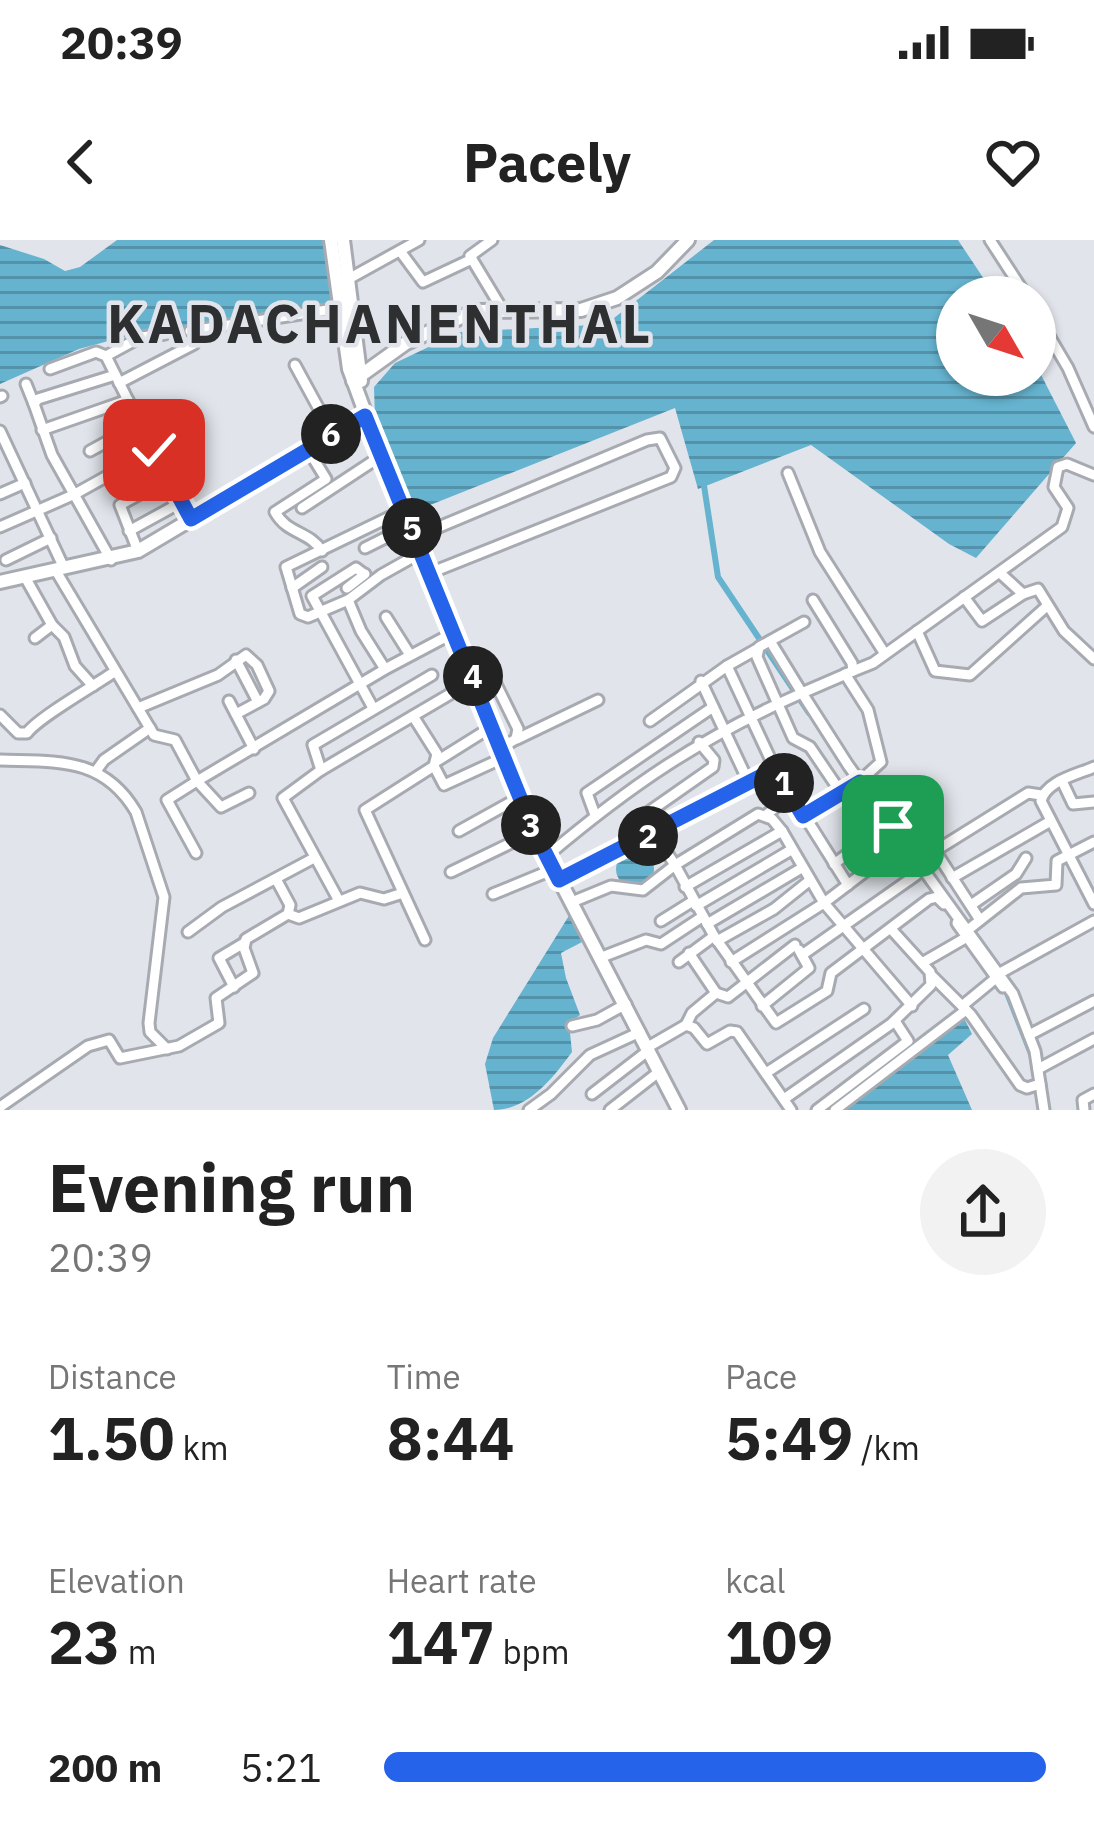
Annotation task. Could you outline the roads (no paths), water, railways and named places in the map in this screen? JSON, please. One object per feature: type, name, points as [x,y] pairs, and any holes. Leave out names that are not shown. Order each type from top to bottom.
[{"type":"main road","points":[[331,240],[343,282],[358,384]]},
{"type":"main road","points":[[343,240],[340,308],[365,416],[534,832],[679,1110]]},
{"type":"main road","points":[[358,384],[390,353],[474,311],[594,308],[657,272],[684,242]]},
{"type":"main road","points":[[0,582],[138,551],[365,416]]},
{"type":"street","points":[[343,282],[419,240]]},
{"type":"street","points":[[990,240],[1013,276]]},
{"type":"street","points":[[485,242],[471,253],[472,259],[502,309]]},
{"type":"street","points":[[400,251],[423,282],[472,259]]},
{"type":"street","points":[[190,331],[340,308]]},
{"type":"street","points":[[106,356],[141,337],[165,334]]},
{"type":"street","points":[[34,404],[38,399],[117,379],[194,344]]},
{"type":"street","points":[[1056,348],[1094,427]]},
{"type":"street","points":[[50,369],[96,352],[106,356],[191,519]]},
{"type":"street","points":[[296,365],[332,433]]},
{"type":"street","points":[[26,384],[42,430],[111,560]]},
{"type":"street","points":[[42,430],[128,400]]},
{"type":"street","points":[[90,451],[140,424]]},
{"type":"street","points":[[0,431],[51,538],[60,570],[150,728],[158,739],[175,740],[197,782],[221,807],[249,793]]},
{"type":"street","points":[[365,548],[647,440],[660,438],[665,444],[675,468],[671,477],[430,573]]},
{"type":"street","points":[[307,448],[326,479],[274,512],[286,528],[308,535],[322,551]]},
{"type":"street","points":[[0,526],[75,494],[154,450]]},
{"type":"street","points":[[302,508],[381,456]]},
{"type":"street","points":[[553,868],[595,815],[626,790],[723,728],[884,654],[1039,546],[1066,521],[1068,508],[1054,487],[1058,467],[1066,464],[1094,475]]},
{"type":"street","points":[[788,473],[824,560],[884,654]]},
{"type":"street","points":[[138,551],[120,505],[167,479]]},
{"type":"street","points":[[0,494],[25,483]]},
{"type":"street","points":[[129,532],[180,503]]},
{"type":"street","points":[[368,578],[348,601],[302,615],[286,567],[404,509]]},
{"type":"street","points":[[6,560],[51,538]]},
{"type":"street","points":[[347,588],[422,552]]},
{"type":"street","points":[[292,588],[322,568]]},
{"type":"street","points":[[368,578],[358,568],[312,598],[373,708]]},
{"type":"street","points":[[1000,573],[1023,594]]},
{"type":"street","points":[[25,577],[64,637],[75,666],[93,686]]},
{"type":"street","points":[[964,597],[982,621],[1036,588],[1064,631],[1094,658]]},
{"type":"street","points":[[803,816],[858,783],[877,767],[881,755],[868,710],[849,672],[852,663],[813,600]]},
{"type":"street","points":[[348,601],[385,669]]},
{"type":"street","points":[[917,631],[935,671],[970,675],[1047,606]]},
{"type":"street","points":[[386,617],[410,655]]},
{"type":"street","points":[[650,721],[701,682],[804,622]]},
{"type":"street","points":[[35,638],[52,625]]},
{"type":"street","points":[[196,853],[167,800],[454,632]]},
{"type":"street","points":[[763,645],[1008,989],[1029,1035],[1044,1110]]},
{"type":"street","points":[[763,645],[757,657],[793,738],[807,743],[871,837]]},
{"type":"street","points":[[138,708],[212,678],[246,655],[257,664],[269,691],[236,714]]},
{"type":"street","points":[[727,666],[775,769],[848,885]]},
{"type":"street","points":[[0,715],[18,733],[27,733],[37,721],[114,672]]},
{"type":"street","points":[[321,770],[313,745],[431,675]]},
{"type":"street","points":[[338,899],[283,798],[321,770],[488,676],[518,729],[516,739]]},
{"type":"street","points":[[701,682],[749,783]]},
{"type":"street","points":[[413,716],[446,785],[503,752],[516,739],[598,700]]},
{"type":"street","points":[[229,701],[254,749]]},
{"type":"street","points":[[595,815],[587,793],[712,707]]},
{"type":"street","points":[[424,940],[364,810],[493,726]]},
{"type":"street","points":[[96,771],[104,760],[150,728]]},
{"type":"street","points":[[643,816],[713,766],[714,760],[699,742]]},
{"type":"street","points":[[0,760],[69,763],[96,771],[136,812],[164,897],[149,1023],[150,1032],[165,1049]]},
{"type":"street","points":[[935,851],[1028,793],[1041,795],[1094,766]]},
{"type":"street","points":[[493,894],[652,834],[775,769]]},
{"type":"street","points":[[1063,781],[1073,805],[1094,802]]},
{"type":"street","points":[[626,790],[771,1019],[781,1022],[827,992],[831,973],[937,897],[968,933]]},
{"type":"street","points":[[766,815],[790,795]]},
{"type":"street","points":[[1041,795],[1049,821],[1094,904]]},
{"type":"street","points":[[459,831],[520,797]]},
{"type":"street","points":[[572,902],[611,886],[644,890],[675,865],[758,814],[766,815],[782,831],[824,903],[912,1006]]},
{"type":"street","points":[[952,878],[1049,821]]},
{"type":"street","points":[[834,864],[888,824]]},
{"type":"street","points":[[685,887],[782,831]]},
{"type":"street","points":[[451,872],[534,832]]},
{"type":"street","points":[[731,962],[785,931],[901,842],[920,833],[980,920]]},
{"type":"street","points":[[922,963],[968,933],[1021,888],[1057,885],[1057,861],[1094,842]]},
{"type":"street","points":[[602,957],[646,940],[661,944],[791,850]]},
{"type":"street","points":[[188,932],[222,907],[314,858]]},
{"type":"street","points":[[970,905],[1016,874],[1026,858]]},
{"type":"street","points":[[661,921],[700,912],[800,868]]},
{"type":"street","points":[[689,953],[716,993],[728,997],[844,927],[916,875]]},
{"type":"street","points":[[234,986],[219,958],[288,914],[290,905],[276,879]]},
{"type":"street","points":[[679,962],[774,909],[809,881]]},
{"type":"street","points":[[288,914],[299,918],[360,893],[390,899],[403,893]]},
{"type":"street","points":[[835,1110],[964,1008],[998,975],[1094,921]]},
{"type":"street","points":[[891,929],[964,1008],[1021,1085],[1037,1085]]},
{"type":"street","points":[[762,1006],[806,973],[808,964],[785,931]]},
{"type":"street","points":[[0,1107],[88,1046],[110,1040],[120,1058],[165,1049],[219,1023],[214,1000],[254,973],[244,943]]},
{"type":"street","points":[[784,1099],[895,1021],[931,985],[932,976]]},
{"type":"street","points":[[592,1094],[686,1025],[692,1012],[716,993]]},
{"type":"street","points":[[1029,1035],[1094,1001]]},
{"type":"street","points":[[572,1026],[604,1017],[626,1004]]},
{"type":"street","points":[[766,1072],[864,1009]]},
{"type":"street","points":[[817,1110],[908,1041],[895,1021]]},
{"type":"street","points":[[686,1025],[707,1044],[730,1030],[737,1032],[791,1110]]},
{"type":"street","points":[[530,1110],[590,1054],[640,1032]]},
{"type":"street","points":[[1038,1069],[1094,1039]]},
{"type":"street","points":[[610,1110],[659,1071]]},
{"type":"street","points":[[1084,1110],[1083,1100],[1094,1094]]},
{"type":"water","points":[[117,240],[325,240],[336,304],[210,327],[138,333],[79,349],[0,384],[0,245],[65,271],[80,267]]},
{"type":"water","points":[[714,240],[958,240],[982,276],[936,276],[936,396],[1052,396],[1076,443],[976,558],[949,544],[811,445],[698,489],[675,408],[415,511],[375,419],[374,387],[395,363],[460,332],[592,325],[614,318]]},
{"type":"water","points":[[635,850],[648,856],[654,869],[648,882],[635,888],[622,882],[616,869],[622,856]]},
{"type":"water","points":[[570,914],[584,941],[561,953],[580,1015],[569,1023],[572,1052],[529,1099],[494,1110],[485,1064],[493,1038]]},
{"type":"water","points":[[964,1018],[972,1034],[948,1055],[972,1110],[846,1110]]},
{"type":"waterway","points":[[703,479],[718,577],[809,713]]},
{"type":"waterway","points":[[1007,993],[1033,1059]]},
{"type":"district","name":"KADACHANENTHAL","points":[[380,324]]}]
